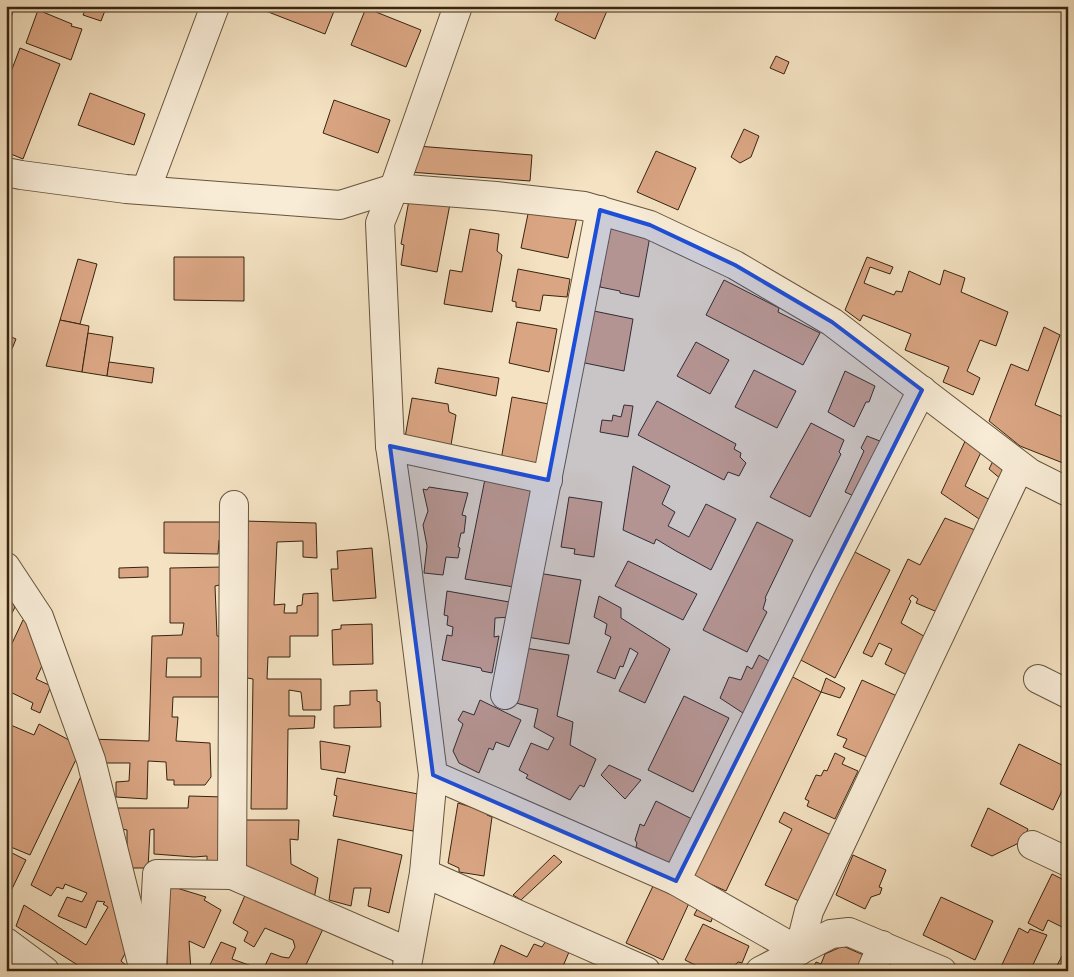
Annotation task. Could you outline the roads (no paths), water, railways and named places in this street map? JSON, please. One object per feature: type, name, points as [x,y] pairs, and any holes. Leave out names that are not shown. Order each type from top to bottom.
[{"type":"street","points":[[146,190],[215,6]]},
{"type":"street","points":[[152,971],[157,874],[232,875],[407,961],[424,873],[433,775],[390,446],[380,223],[458,6]]},
{"type":"street","points":[[6,172],[126,189],[340,205],[394,188],[506,197],[584,206],[650,225],[735,265],[832,322],[1020,466],[1068,492]]},
{"type":"street","points":[[505,696],[600,210]]},
{"type":"street","points":[[676,881],[824,582],[922,390]]},
{"type":"street","points":[[390,446],[548,480]]},
{"type":"street","points":[[799,951],[809,911],[1020,466]]},
{"type":"street","points":[[232,875],[234,505]]},
{"type":"street","points":[[6,566],[39,617],[91,760],[144,971]]},
{"type":"street","points":[[1038,680],[1068,694]]},
{"type":"street","points":[[433,775],[676,881],[799,951]]},
{"type":"street","points":[[1032,846],[1068,862]]},
{"type":"street","points":[[424,873],[646,971]]},
{"type":"street","points":[[760,971],[831,934],[849,932],[942,971]]},
{"type":"street","points":[[6,942],[45,971]]},
{"type":"street","points":[[871,971],[882,945]]}]
